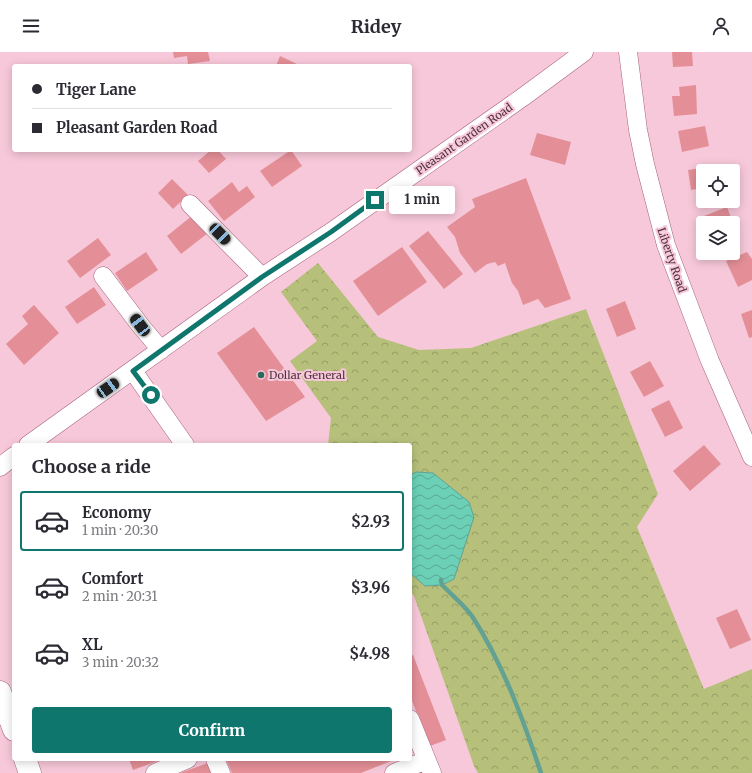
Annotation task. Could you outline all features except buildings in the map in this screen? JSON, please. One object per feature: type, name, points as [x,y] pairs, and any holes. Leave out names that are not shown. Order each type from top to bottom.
[{"type":"highway","points":[[0,692],[12,725]]},
{"type":"highway","points":[[26,761],[30,773]]},
{"type":"street","name":"Pleasant Garden Road","points":[[31,443],[262,277],[331,232],[523,97],[584,52]]},
{"type":"street","name":"Liberty Road","points":[[628,52],[638,130],[645,164],[666,245],[710,361],[752,457]]},
{"type":"street","points":[[190,204],[262,277]]},
{"type":"street","points":[[103,276],[161,350]]},
{"type":"street","points":[[133,371],[185,443]]},
{"type":"street","points":[[0,467],[12,458]]},
{"type":"street","points":[[394,773],[430,766],[412,724]]},
{"type":"street","points":[[155,773],[183,761]]},
{"type":"street","points":[[216,761],[221,773]]},
{"type":"green space","points":[[318,263],[378,337],[419,350],[471,348],[586,309],[658,494],[637,527],[704,689],[752,669],[752,773],[478,773],[474,766],[412,594],[412,551],[416,472],[412,474],[412,443],[328,443],[331,418],[290,361],[317,341],[281,292]]},
{"type":"water","points":[[416,472],[433,473],[469,502],[474,517],[454,579],[442,585],[425,586],[412,575],[412,474]]},
{"type":"waterway","points":[[441,580],[442,585],[472,616],[493,653],[511,692],[541,773]]},
{"type":"place","name":"Dollar General","points":[[261,375]]},
{"type":"route","points":[[151,395],[133,371],[262,277],[331,232],[375,200]]}]
